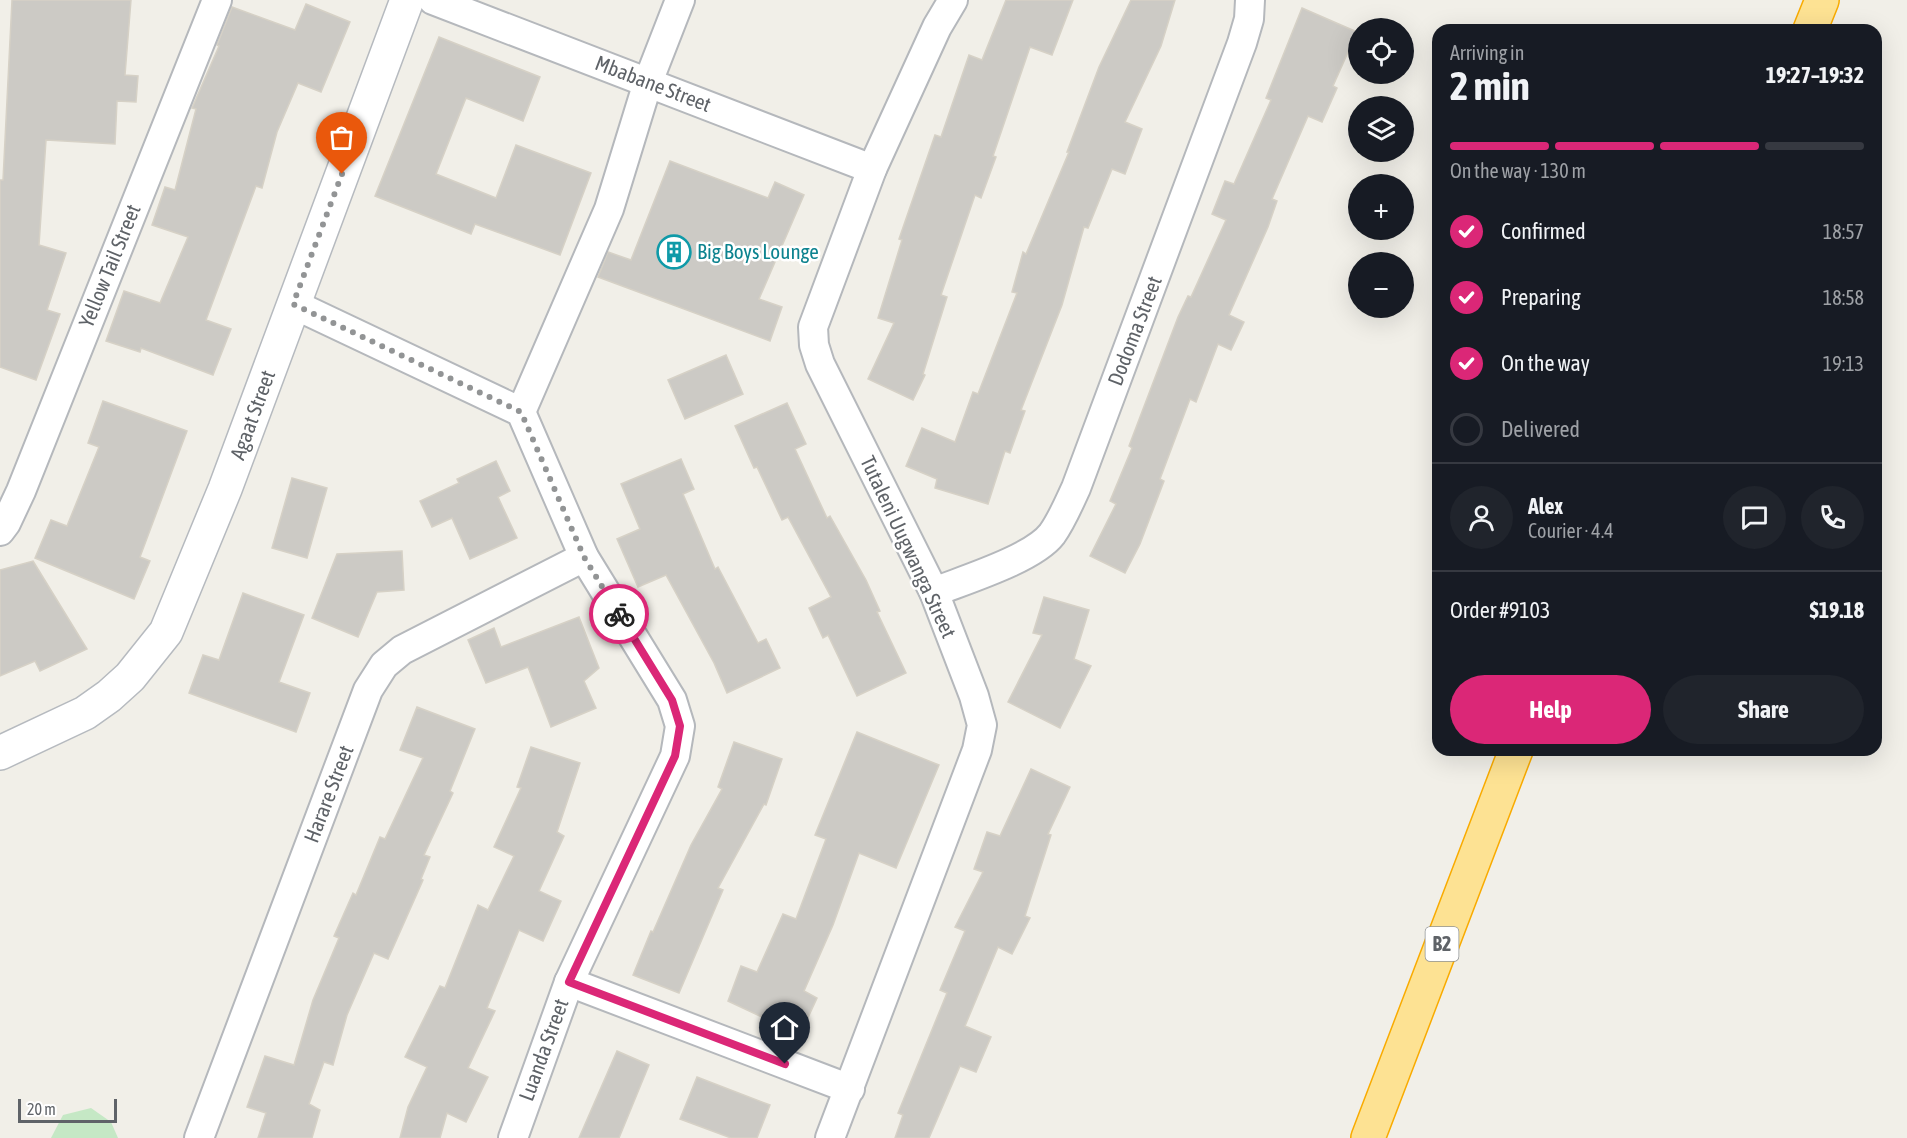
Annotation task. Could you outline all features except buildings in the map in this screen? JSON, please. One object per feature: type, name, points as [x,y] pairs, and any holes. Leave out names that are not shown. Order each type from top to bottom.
[{"type":"highway","points":[[1792,24],[1801,0]]},
{"type":"highway","points":[[1812,24],[1822,0]]},
{"type":"highway","name":"B2","points":[[1368,1138],[1514,756]]},
{"type":"highway","name":"B2","points":[[1386,1138],[1531,756]]},
{"type":"street","name":"Yellow Tail Street","points":[[0,531],[21,491],[217,0]]},
{"type":"street","name":"Agaat Street","points":[[0,753],[85,713],[110,696],[130,677],[166,632],[225,489],[407,0]]},
{"type":"street","name":"Mbabane Street","points":[[433,0],[872,169]]},
{"type":"street","points":[[293,304],[521,412],[609,209],[648,82],[680,0]]},
{"type":"street","name":"Tutaleni Uugwanga Street","points":[[830,1138],[978,750],[982,725],[974,696],[934,592],[832,388],[814,345],[813,327],[872,169],[938,27],[953,0]]},
{"type":"street","name":"Dodoma Street","points":[[934,592],[1010,561],[1030,550],[1051,535],[1066,508],[1080,477],[1242,43],[1249,19],[1250,0]]},
{"type":"street","name":"Luanda Street","points":[[513,1138],[569,982],[675,756],[680,726],[672,700],[584,557],[521,412]]},
{"type":"street","name":"Harare Street","points":[[198,1138],[368,690],[384,665],[402,650],[584,557]]},
{"type":"street","points":[[569,982],[850,1089]]},
{"type":"green space","points":[[91,1108],[111,1122],[118,1138],[51,1138],[63,1115]]},
{"type":"way so far","points":[[342,174],[293,304],[521,412],[584,557],[619,614]]},
{"type":"place","name":"Big Boys Lounge","points":[[674,252]]},
{"type":"route","points":[[619,614],[672,700],[680,726],[675,756],[569,982],[785,1064]]}]
